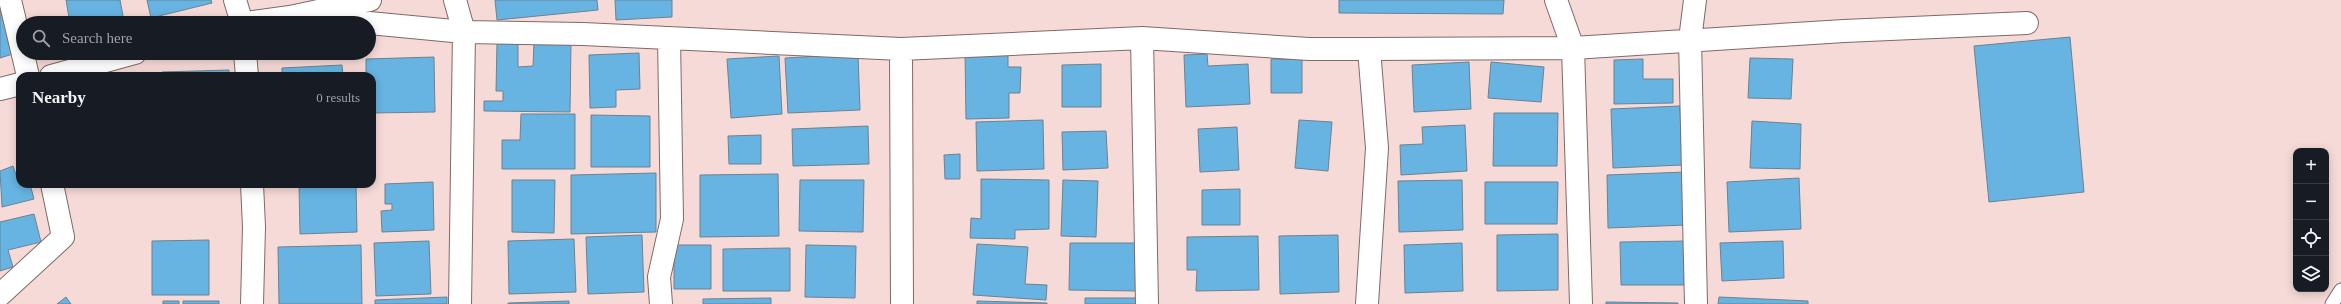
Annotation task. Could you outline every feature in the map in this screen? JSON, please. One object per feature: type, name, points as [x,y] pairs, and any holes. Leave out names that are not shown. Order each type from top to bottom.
[{"type":"street","points":[[10,0],[16,25]]},
{"type":"street","points":[[235,0],[240,16]]},
{"type":"street","points":[[295,16],[370,0]]},
{"type":"street","points":[[455,0],[464,32],[460,304]]},
{"type":"street","points":[[1556,0],[1573,48],[1581,304]]},
{"type":"street","points":[[1695,0],[1690,40],[1696,304]]},
{"type":"street","points":[[376,24],[464,32],[669,38],[901,49],[1142,38],[1309,49],[1573,48],[1690,40],[2026,24]]},
{"type":"street","points":[[661,304],[659,277],[672,219],[669,38]]},
{"type":"street","points":[[1142,38],[1147,304]]},
{"type":"street","points":[[901,49],[902,304]]},
{"type":"street","points":[[1367,304],[1376,148],[1370,49]]},
{"type":"street","points":[[24,60],[27,72]]},
{"type":"street","points":[[66,72],[109,60]]},
{"type":"street","points":[[246,60],[247,72]]},
{"type":"street","points":[[0,89],[16,85]]},
{"type":"street","points":[[0,295],[64,237],[53,188]]},
{"type":"street","points":[[252,188],[254,227],[252,304]]},
{"type":"lane","points":[[2332,304],[2341,290]]},
{"type":"building","points":[[0,0],[16,53],[0,58]]},
{"type":"building","points":[[66,0],[120,0],[123,16],[69,16]]},
{"type":"building","points":[[147,0],[211,0],[212,3],[159,16],[151,16]]},
{"type":"building","points":[[495,0],[597,0],[598,10],[497,20]]},
{"type":"building","points":[[615,0],[672,0],[672,17],[616,20]]},
{"type":"building","points":[[1339,0],[1504,0],[1503,14],[1339,13]]},
{"type":"building","points":[[2070,37],[2084,192],[1989,202],[1974,46]]},
{"type":"building","points":[[518,42],[518,67],[533,66],[534,43],[571,43],[570,112],[484,111],[484,101],[503,101],[503,91],[496,91],[497,43]]},
{"type":"building","points":[[1008,52],[1008,67],[1021,67],[1020,93],[1009,93],[1009,118],[966,119],[965,53]]},
{"type":"building","points":[[639,53],[640,89],[616,90],[616,107],[590,108],[589,55]]},
{"type":"building","points":[[858,54],[860,110],[788,113],[785,58]]},
{"type":"building","points":[[1207,54],[1208,66],[1248,64],[1250,104],[1186,107],[1184,55]]},
{"type":"building","points":[[779,56],[782,114],[731,118],[727,59]]},
{"type":"building","points":[[434,57],[435,112],[376,113],[376,72],[366,72],[366,60],[376,60],[376,59]]},
{"type":"building","points":[[1750,58],[1793,59],[1791,99],[1748,98]]},
{"type":"building","points":[[1271,59],[1302,59],[1302,93],[1271,93]]},
{"type":"building","points":[[1643,59],[1643,79],[1673,79],[1673,103],[1614,104],[1614,60]]},
{"type":"building","points":[[1469,62],[1471,109],[1414,112],[1412,65]]},
{"type":"building","points":[[1491,62],[1544,67],[1541,102],[1488,98]]},
{"type":"building","points":[[1101,64],[1101,107],[1062,107],[1062,65]]},
{"type":"building","points":[[342,65],[343,72],[282,72],[282,68]]},
{"type":"building","points":[[229,70],[229,72],[162,72]]},
{"type":"building","points":[[1680,106],[1682,165],[1613,168],[1611,109]]},
{"type":"building","points":[[1494,113],[1558,113],[1557,166],[1493,166]]},
{"type":"building","points":[[521,114],[575,114],[575,169],[502,169],[502,140],[520,140]]},
{"type":"building","points":[[591,115],[650,116],[650,167],[591,167]]},
{"type":"building","points":[[1043,120],[1044,169],[977,171],[976,122]]},
{"type":"building","points":[[1299,120],[1332,122],[1328,171],[1295,168]]},
{"type":"building","points":[[1752,121],[1801,124],[1800,169],[1750,168]]},
{"type":"building","points":[[1465,125],[1467,171],[1401,175],[1400,145],[1423,144],[1422,127]]},
{"type":"building","points":[[868,126],[869,164],[793,166],[792,129]]},
{"type":"building","points":[[1237,127],[1239,170],[1200,172],[1198,129]]},
{"type":"building","points":[[1106,131],[1108,168],[1063,170],[1062,132]]},
{"type":"building","points":[[761,135],[761,164],[729,164],[728,136]]},
{"type":"building","points":[[960,154],[960,179],[945,179],[944,155]]},
{"type":"building","points":[[13,166],[16,175],[16,188],[31,188],[34,199],[2,207],[0,171]]},
{"type":"building","points":[[1686,172],[1687,225],[1608,228],[1607,175]]},
{"type":"building","points":[[656,173],[656,232],[571,234],[571,175]]},
{"type":"building","points":[[778,174],[779,236],[700,237],[700,175]]},
{"type":"building","points":[[1799,178],[1801,229],[1729,232],[1727,182]]},
{"type":"building","points":[[981,179],[1049,180],[1049,229],[1015,230],[1015,239],[970,238],[971,218],[981,219]]},
{"type":"building","points":[[512,180],[555,180],[554,233],[512,232]]},
{"type":"building","points":[[800,180],[864,180],[863,232],[799,231]]},
{"type":"building","points":[[1063,180],[1098,181],[1096,237],[1061,236]]},
{"type":"building","points":[[1462,180],[1463,230],[1399,232],[1398,181]]},
{"type":"building","points":[[433,182],[434,230],[382,232],[381,211],[392,210],[392,204],[385,204],[385,184]]},
{"type":"building","points":[[1485,182],[1558,182],[1557,224],[1485,224]]},
{"type":"building","points":[[299,188],[356,188],[357,232],[300,234]]},
{"type":"building","points":[[1240,189],[1240,225],[1202,225],[1202,190]]},
{"type":"building","points":[[34,214],[41,242],[8,250],[13,267],[0,271],[0,222]]},
{"type":"building","points":[[1558,234],[1558,290],[1497,291],[1497,235]]},
{"type":"building","points":[[642,235],[644,292],[588,294],[586,237]]},
{"type":"building","points":[[1338,235],[1339,292],[1280,294],[1279,236]]},
{"type":"building","points":[[1258,236],[1259,290],[1196,291],[1197,270],[1187,270],[1187,237]]},
{"type":"building","points":[[574,239],[576,292],[509,294],[508,241]]},
{"type":"building","points":[[209,240],[209,295],[152,295],[152,241]]},
{"type":"building","points":[[429,241],[431,294],[376,296],[374,243]]},
{"type":"building","points":[[1687,241],[1687,285],[1621,285],[1620,242]]},
{"type":"building","points":[[1783,241],[1784,278],[1722,281],[1720,243]]},
{"type":"building","points":[[1070,243],[1139,243],[1138,291],[1069,290]]},
{"type":"building","points":[[1462,243],[1463,291],[1405,293],[1404,245]]},
{"type":"building","points":[[977,244],[1028,247],[1025,284],[1047,285],[1046,300],[973,295]]},
{"type":"building","points":[[361,245],[362,304],[279,304],[278,247]]},
{"type":"building","points":[[674,245],[711,245],[711,289],[674,289]]},
{"type":"building","points":[[806,245],[856,246],[855,298],[805,297]]},
{"type":"building","points":[[790,248],[790,291],[723,291],[723,249]]},
{"type":"building","points":[[66,297],[71,304],[57,304]]},
{"type":"building","points":[[447,297],[447,304],[375,304],[375,300]]},
{"type":"building","points":[[1719,297],[1808,301],[1808,304],[1718,304]]},
{"type":"building","points":[[771,298],[771,304],[703,304],[703,299]]},
{"type":"building","points":[[1085,298],[1141,298],[1141,304],[1085,304]]},
{"type":"building","points":[[163,301],[179,301],[179,304],[163,304]]},
{"type":"building","points":[[183,301],[219,301],[219,304],[183,304]]},
{"type":"building","points":[[569,301],[569,304],[508,304],[508,303]]},
{"type":"building","points":[[977,301],[1047,303],[1047,304],[977,304]]},
{"type":"building","points":[[1606,302],[1678,303],[1678,304],[1606,304]]}]
